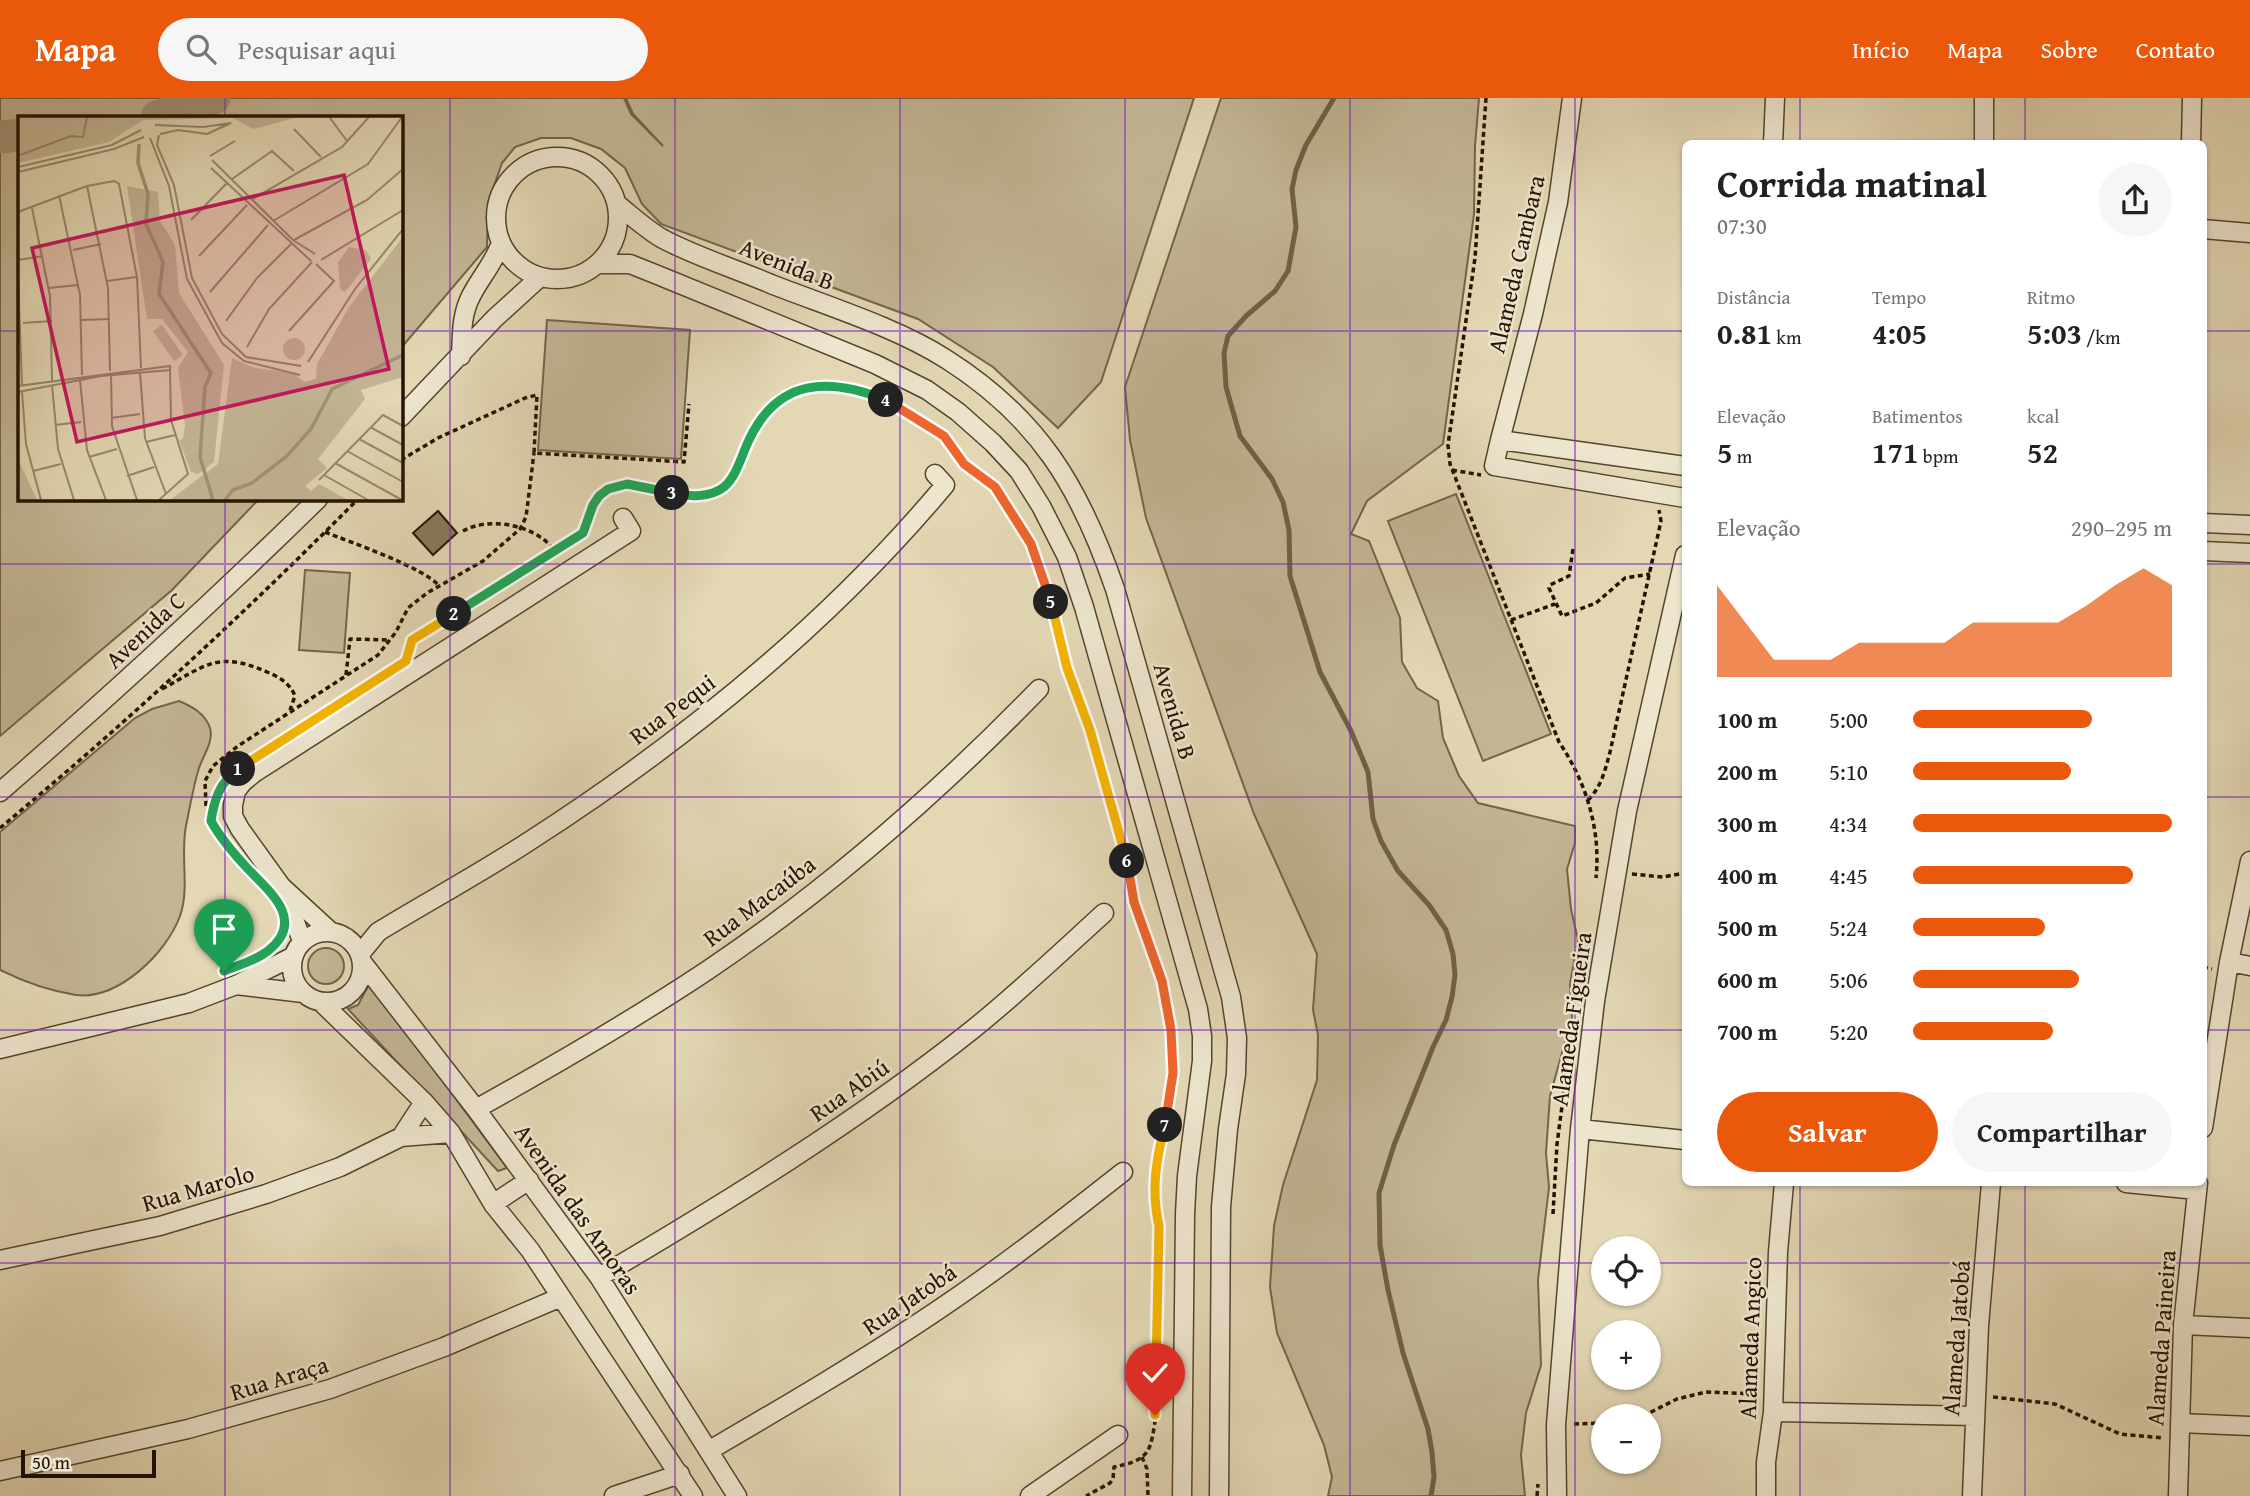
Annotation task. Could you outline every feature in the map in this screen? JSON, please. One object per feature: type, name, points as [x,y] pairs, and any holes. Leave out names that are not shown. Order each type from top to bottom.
[{"type":"street","name":"Alameda Cambara","points":[[1572,98],[1558,202],[1494,466],[1591,482]]},
{"type":"street","points":[[1773,140],[1775,98]]},
{"type":"street","points":[[1984,98],[1984,140]]},
{"type":"street","points":[[2191,140],[2192,98]]},
{"type":"street","points":[[560,157],[583,162],[602,176],[617,204],[619,225],[612,246],[599,264],[581,275],[560,280],[540,277],[516,264],[501,243],[496,210],[503,189],[518,171],[537,160],[560,157]]},
{"type":"street","name":"Avenida B","points":[[617,204],[662,239],[905,338],[945,358],[1012,410],[1046,448],[1076,493],[1098,540],[1231,997],[1237,1038],[1237,1074],[1228,1129],[1221,1207],[1219,1496]]},
{"type":"street","points":[[2207,229],[2250,233]]},
{"type":"street","points":[[461,356],[463,318],[470,298],[496,257],[501,243]]},
{"type":"street","points":[[599,264],[630,264],[876,364],[927,390],[993,443],[1018,471],[1041,506],[1067,557],[1084,607],[1162,879],[1198,1009],[1202,1036],[1185,1213],[1182,1492]]},
{"type":"street","points":[[402,416],[494,319],[540,277]]},
{"type":"street","points":[[1500,440],[1682,466]]},
{"type":"street","points":[[1649,463],[1601,464],[1595,468],[1591,482],[1682,497]]},
{"type":"street","name":"Rua Pequi","points":[[361,958],[378,932],[526,843],[723,704],[823,615],[911,525],[945,485],[935,474]]},
{"type":"street","name":"Avenida C","points":[[0,792],[197,616],[317,500]]},
{"type":"street","points":[[292,957],[292,976],[303,993],[311,999],[321,1002],[343,999],[359,984],[361,958],[352,942],[337,934],[281,886],[240,829],[233,816],[236,792],[243,782],[631,531],[623,518]]},
{"type":"street","points":[[2207,543],[2215,540],[2211,524],[2250,525]]},
{"type":"street","points":[[2207,551],[2250,553]]},
{"type":"street","name":"Alameda Figueira","points":[[1557,1496],[1556,1425],[1580,1129],[1595,1001],[1627,811],[1682,568]]},
{"type":"street","name":"Rua Macaúba","points":[[476,1109],[613,1030],[709,969],[758,934],[891,829],[949,778],[1039,689]]},
{"type":"street","points":[[2207,1102],[2229,962],[2250,861]]},
{"type":"street","points":[[281,886],[302,941]]},
{"type":"street","name":"Rua Abiú","points":[[599,1277],[765,1177],[911,1076],[984,1020],[1104,913]]},
{"type":"street","points":[[0,1049],[189,1003],[236,985],[292,957],[302,941],[320,932],[337,934]]},
{"type":"street","name":"Rua Pequi","points":[[337,934],[378,932]]},
{"type":"street","name":"Avenida das Amoras","points":[[361,958],[599,1277],[737,1496]]},
{"type":"street","points":[[2229,962],[2250,966]]},
{"type":"street","points":[[236,985],[303,993]]},
{"type":"street","points":[[321,1002],[424,1102],[451,1133],[494,1204],[530,1250],[693,1496]]},
{"type":"street","points":[[401,1137],[424,1102]]},
{"type":"street","points":[[1580,1129],[1682,1140]]},
{"type":"street","name":"Rua Marolo","points":[[0,1260],[160,1226],[340,1167],[401,1137],[451,1133]]},
{"type":"street","name":"Rua Jatobá","points":[[710,1450],[851,1367],[939,1310],[1123,1172]]},
{"type":"street","points":[[494,1204],[529,1180]]},
{"type":"street","name":"Alameda Angico","points":[[1766,1496],[1766,1462],[1774,1403],[1778,1252],[1784,1186]]},
{"type":"street","name":"Alameda Jatobá","points":[[1972,1496],[1979,1326],[1992,1186]]},
{"type":"street","name":"Alameda Paineira","points":[[2178,1496],[2183,1325],[2198,1186]]},
{"type":"street","name":"Rua Araça","points":[[0,1471],[188,1429],[330,1389],[444,1347],[561,1297]]},
{"type":"street","points":[[2183,1325],[2250,1328]]},
{"type":"street","points":[[1774,1403],[1975,1416]]},
{"type":"street","points":[[2180,1431],[2250,1426]]},
{"type":"street","points":[[1030,1496],[1118,1435]]},
{"type":"street","points":[[614,1496],[680,1474]]},
{"type":"path","points":[[1486,98],[1475,258],[1448,444],[1452,470],[1511,621],[1559,741],[1573,763],[1588,800],[1597,837],[1595,890]]},
{"type":"path","points":[[406,661],[412,640],[583,533],[593,505],[608,489],[627,484],[691,496],[714,493],[723,488],[759,421],[787,394],[810,387],[840,388],[869,394],[900,407],[944,436],[964,464],[995,487],[1031,544],[1038,561],[1072,686],[1090,730],[1126,858],[1134,902],[1162,981],[1171,1030],[1172,1083],[1157,1159],[1154,1190],[1154,1206],[1159,1226],[1158,1389],[1150,1444],[1142,1456],[1126,1465],[1114,1467],[1110,1483],[1086,1496]]},
{"type":"path","points":[[233,852],[211,821],[206,806],[204,790],[213,766],[238,746],[378,654],[390,640],[408,608],[439,586],[483,561],[520,529],[526,517],[534,453],[537,395],[459,428],[402,459]]},
{"type":"path","points":[[534,453],[684,463],[689,404]]},
{"type":"path","points":[[1452,470],[1493,478]]},
{"type":"path","points":[[0,828],[232,623],[357,500]]},
{"type":"path","points":[[1588,800],[1597,791],[1608,761],[1661,521],[1661,512],[1656,507]]},
{"type":"path","points":[[463,531],[471,526],[490,523],[520,529],[540,537],[554,550]]},
{"type":"path","points":[[325,532],[416,571],[439,586]]},
{"type":"path","points":[[1573,549],[1569,576],[1549,587],[1560,615],[1563,616],[1596,603],[1625,578],[1650,574]]},
{"type":"path","points":[[1511,621],[1556,604]]},
{"type":"path","points":[[346,675],[349,639],[390,640]]},
{"type":"path","points":[[156,692],[207,665],[232,661],[268,672],[288,685],[295,696],[287,715]]},
{"type":"path","points":[[211,821],[217,794]]},
{"type":"path","points":[[1617,872],[1663,877],[1682,874]]},
{"type":"path","points":[[1553,1226],[1557,1144],[1572,1031]]},
{"type":"path","points":[[1661,1407],[1677,1399],[1706,1392],[1774,1403]]},
{"type":"path","points":[[1976,1395],[2055,1404],[2120,1434],[2180,1431]]},
{"type":"path","points":[[1556,1425],[1591,1424]]},
{"type":"path","points":[[1142,1456],[1147,1469],[1148,1496]]},
{"type":"path","points":[[1537,1496],[1538,1482]]},
{"type":"shaded area","points":[[0,98],[624,98],[631,114],[663,146],[633,114],[626,98],[1194,98],[1101,382],[1058,428],[993,367],[918,319],[661,224],[642,204],[625,168],[601,149],[571,138],[541,138],[515,147],[502,163],[488,203],[487,247],[402,347],[402,116],[18,116],[18,500],[258,500],[172,590],[0,736]]},
{"type":"shaded area","points":[[1221,98],[1479,98],[1474,214],[1443,444],[1367,501],[1351,534],[1369,541],[1400,618],[1402,662],[1417,688],[1438,701],[1443,738],[1459,776],[1478,803],[1575,826],[1575,843],[1567,869],[1571,909],[1578,940],[1570,984],[1572,1017],[1550,1096],[1546,1153],[1549,1187],[1538,1280],[1541,1365],[1526,1413],[1521,1455],[1525,1496],[1328,1496],[1332,1477],[1324,1445],[1277,1333],[1270,1287],[1274,1226],[1283,1185],[1317,1080],[1318,1035],[1313,1010],[1317,954],[1254,814],[1146,518],[1130,440],[1125,387]]},
{"type":"shaded area","points":[[547,320],[690,330],[681,459],[538,450]]},
{"type":"shaded area","points":[[1456,494],[1551,734],[1483,761],[1388,521]]},
{"type":"shaded area","points":[[305,570],[350,573],[344,653],[299,650]]},
{"type":"shaded area","points":[[179,701],[205,718],[211,738],[197,775],[184,837],[183,905],[173,931],[164,945],[139,972],[108,990],[92,995],[56,991],[0,970],[0,832],[135,718],[152,709]]},
{"type":"shaded area","points":[[326,948],[339,953],[344,966],[339,979],[326,984],[313,979],[308,966],[313,953]]},
{"type":"shaded area","points":[[370,983],[507,1168],[498,1171],[348,1009],[358,1005]]},
{"type":"building","points":[[438,511],[457,533],[433,555],[413,533]]},
{"type":"waterway","points":[[160,116],[214,98]]},
{"type":"waterway","points":[[1334,98],[1306,145],[1296,170],[1292,189],[1296,227],[1288,271],[1275,291],[1228,336],[1224,353],[1226,387],[1240,436],[1272,479],[1283,502],[1289,530],[1290,576],[1320,672],[1351,731],[1368,772],[1373,819],[1381,841],[1398,871],[1429,905],[1446,930],[1453,954],[1455,975],[1446,1020],[1394,1145],[1379,1193],[1380,1245],[1388,1290],[1403,1353],[1428,1429],[1432,1452],[1434,1477],[1431,1496]]},
{"type":"waterway","points":[[0,137],[18,135]]},
{"type":"route","points":[[224,971],[268,951],[281,937],[285,920],[280,903],[226,844],[211,821],[217,794],[231,774],[406,661],[412,640],[583,533],[593,505],[608,489],[627,484],[691,496],[714,493],[728,483],[759,421],[768,410],[787,394],[800,389],[824,386],[840,388],[869,394],[900,407],[944,436],[964,464],[995,487],[1031,544],[1054,615],[1072,686],[1090,730],[1126,858],[1134,902],[1162,981],[1171,1030],[1173,1073],[1154,1190],[1154,1206],[1159,1226],[1158,1389],[1155,1415]]}]
